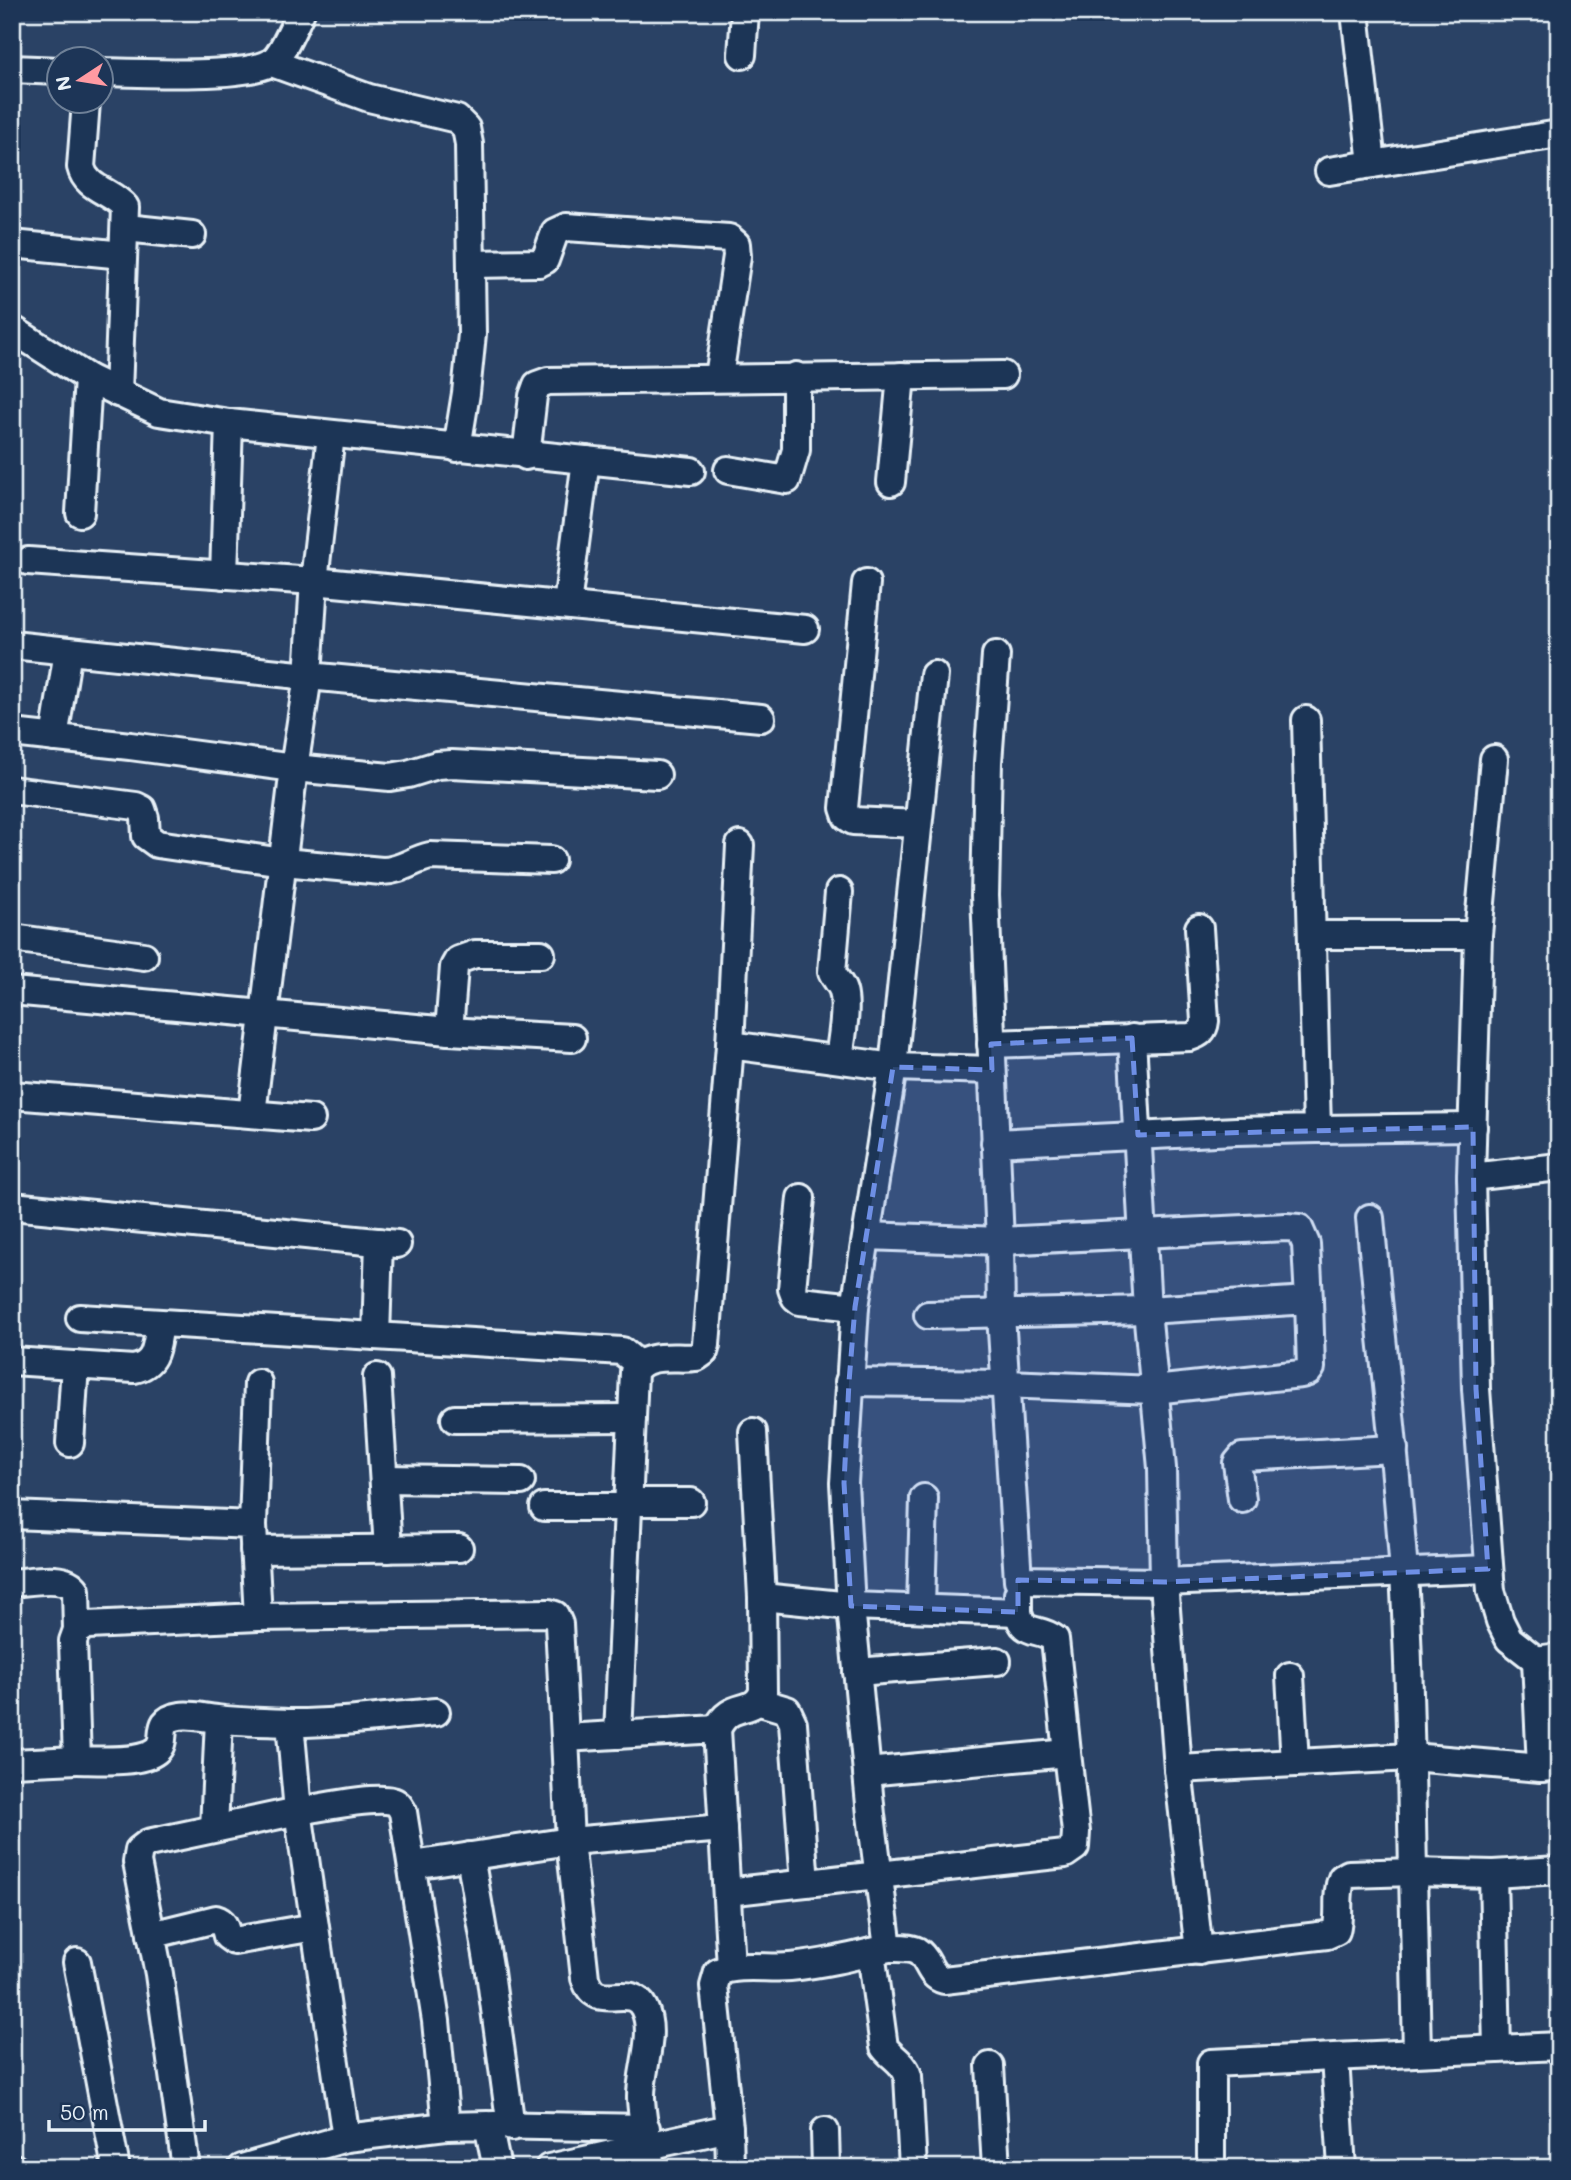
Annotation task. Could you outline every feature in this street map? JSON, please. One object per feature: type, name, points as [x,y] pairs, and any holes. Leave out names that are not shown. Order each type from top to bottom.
[{"type":"street","points":[[272,63],[301,12]]},
{"type":"street","points":[[743,55],[745,12]]},
{"type":"street","points":[[1355,12],[1372,164]]},
{"type":"street","points":[[116,72],[248,71],[272,63],[369,98],[457,119],[466,128],[469,144],[472,334],[457,448]]},
{"type":"street","points":[[12,69],[46,70]]},
{"type":"street","points":[[85,116],[81,167],[83,176],[89,183],[118,199],[125,207],[118,393]]},
{"type":"street","points":[[1329,171],[1559,134]]},
{"type":"street","points":[[471,264],[539,263],[545,260],[555,232],[566,227],[729,238],[736,244],[737,256],[719,377]]},
{"type":"street","points":[[126,228],[192,235]]},
{"type":"street","points":[[12,244],[123,255]]},
{"type":"street","points":[[12,329],[88,378],[159,412],[331,435],[691,471]]},
{"type":"street","points":[[526,456],[533,396],[537,385],[548,381],[1003,375]]},
{"type":"street","points":[[729,470],[787,480],[796,450],[796,376]]},
{"type":"street","points":[[891,482],[901,376]]},
{"type":"street","points":[[80,513],[88,378]]},
{"type":"street","points":[[224,575],[229,423]]},
{"type":"street","points":[[252,1114],[294,768],[308,676],[314,581],[331,435]]},
{"type":"street","points":[[567,605],[586,460]]},
{"type":"street","points":[[28,561],[314,581],[805,629]]},
{"type":"street","points":[[866,583],[844,807],[847,817],[853,821],[918,824]]},
{"type":"street","points":[[12,645],[308,676],[761,718]]},
{"type":"street","points":[[54,738],[68,651]]},
{"type":"street","points":[[727,1892],[1065,1854],[1075,1847],[1076,1832],[1055,1639],[1046,1632],[1029,1631],[1020,1623],[1018,1612],[1001,1315],[985,895],[985,826],[996,655]]},
{"type":"street","points":[[912,2168],[908,2076],[905,2068],[884,2047],[879,1950],[879,1875],[851,1606],[844,1483],[855,1307],[893,1067],[934,675]]},
{"type":"street","points":[[1306,720],[1317,1129]]},
{"type":"street","points":[[12,733],[294,768],[390,777],[452,764],[657,775]]},
{"type":"street","points":[[1178,1769],[1411,1757],[1550,1767],[1547,1658],[1509,1639],[1500,1621],[1491,1591],[1476,1389],[1471,1177],[1478,935],[1494,759]]},
{"type":"street","points":[[12,790],[136,806],[142,809],[146,835],[157,844],[283,862],[395,871],[416,859],[430,856],[551,860]]},
{"type":"street","points":[[618,1735],[634,1372],[638,1364],[646,1360],[698,1357],[704,1352],[706,1345],[730,1045],[740,845]]},
{"type":"street","points":[[839,892],[832,972],[842,988],[845,1000],[839,1059]]},
{"type":"street","points":[[730,1045],[893,1067],[1132,1038],[1190,1037],[1204,1028],[1199,928]]},
{"type":"street","points":[[1313,935],[1478,935]]},
{"type":"street","points":[[12,938],[144,956]]},
{"type":"street","points":[[449,1031],[454,967],[458,960],[475,954],[541,954]]},
{"type":"street","points":[[12,991],[449,1031],[572,1038]]},
{"type":"street","points":[[1132,1038],[1147,1310],[1162,1468],[1164,1582],[1178,1769],[1199,1951]]},
{"type":"street","points":[[12,1095],[311,1119]]},
{"type":"street","points":[[995,1143],[1317,1129],[1473,1127]]},
{"type":"street","points":[[1471,1177],[1559,1167]]},
{"type":"street","points":[[801,1198],[792,1289],[795,1297],[800,1301],[855,1307]]},
{"type":"street","points":[[12,1206],[388,1243],[376,1336]]},
{"type":"street","points":[[1370,1218],[1404,1574],[1417,2052]]},
{"type":"street","points":[[849,1382],[1154,1390],[1308,1372],[1311,1368],[1306,1244],[1299,1228],[1000,1241],[867,1236]]},
{"type":"street","points":[[928,1315],[1147,1310],[1309,1300]]},
{"type":"street","points":[[80,1318],[622,1351],[638,1364]]},
{"type":"street","points":[[12,1361],[134,1369],[144,1367],[153,1360],[160,1324]]},
{"type":"street","points":[[71,1443],[75,1365]]},
{"type":"street","points":[[377,1377],[388,1549]]},
{"type":"street","points":[[258,1383],[254,1538],[258,1617]]},
{"type":"street","points":[[455,1419],[632,1418]]},
{"type":"street","points":[[753,1432],[762,1597],[764,1692],[760,1702]]},
{"type":"street","points":[[1242,1499],[1237,1463],[1242,1457],[1394,1449]]},
{"type":"street","points":[[384,1479],[521,1481]]},
{"type":"street","points":[[921,1608],[924,1497]]},
{"type":"street","points":[[544,1507],[691,1502]]},
{"type":"street","points":[[12,1515],[388,1549],[459,1548]]},
{"type":"street","points":[[1018,1580],[1164,1582],[1489,1569]]},
{"type":"street","points":[[12,1583],[64,1580],[76,1590],[76,1630],[73,1641],[77,1760]]},
{"type":"street","points":[[762,1597],[851,1606],[1018,1612]]},
{"type":"street","points":[[76,1630],[88,1625],[258,1617],[555,1615],[560,1638],[570,1841],[585,1978],[588,1990],[597,1997],[627,1996],[639,2001],[645,2010],[649,2040],[642,2070],[641,2100],[648,2147]]},
{"type":"street","points":[[858,1672],[996,1661]]},
{"type":"street","points":[[1290,1676],[1295,1763]]},
{"type":"street","points":[[731,1967],[717,1728],[723,1716],[760,1702],[787,1710],[793,1723],[805,1883]]},
{"type":"street","points":[[12,1763],[130,1759],[146,1756],[157,1751],[163,1726],[169,1718],[182,1715],[219,1720],[290,1723],[436,1712]]},
{"type":"street","points":[[214,1828],[219,1720]]},
{"type":"street","points":[[290,1723],[298,1811],[315,1927],[336,2150]]},
{"type":"street","points":[[565,1738],[717,1728]]},
{"type":"street","points":[[867,1772],[1067,1753]]},
{"type":"street","points":[[186,2168],[165,2015],[137,1862],[139,1850],[148,1843],[298,1811],[391,1800],[398,1804],[403,1812],[436,2021],[446,2126]]},
{"type":"street","points":[[413,1865],[570,1841],[723,1828]]},
{"type":"street","points":[[470,1856],[490,1972],[499,2126],[497,2168]]},
{"type":"street","points":[[730,2168],[729,2128],[714,1986],[718,1972],[731,1967],[829,1963],[879,1950],[918,1952],[926,1960],[931,1973],[937,1979],[944,1980],[1199,1951],[1327,1935],[1336,1931],[1339,1919],[1338,1887],[1342,1878],[1349,1874],[1493,1874],[1559,1870]]},
{"type":"street","points":[[1493,1874],[1497,2049]]},
{"type":"street","points":[[151,1935],[216,1919],[221,1920],[227,1936],[234,1941],[315,1927]]},
{"type":"street","points":[[77,1962],[116,2168]]},
{"type":"street","points":[[1210,2168],[1211,2063],[1559,2046]]},
{"type":"street","points":[[1335,2058],[1342,2168]]},
{"type":"street","points":[[990,2066],[996,2168]]},
{"type":"street","points":[[242,2168],[446,2126],[499,2126],[648,2147]]},
{"type":"street","points":[[549,2168],[729,2128]]},
{"type":"street","points":[[825,2131],[826,2168]]},
{"type":"highlighted area","points":[[1132,1038],[1138,1135],[1473,1127],[1476,1389],[1488,1569],[1164,1582],[1018,1580],[1018,1612],[851,1606],[844,1483],[849,1382],[855,1307],[893,1067],[992,1070],[991,1044]]}]
